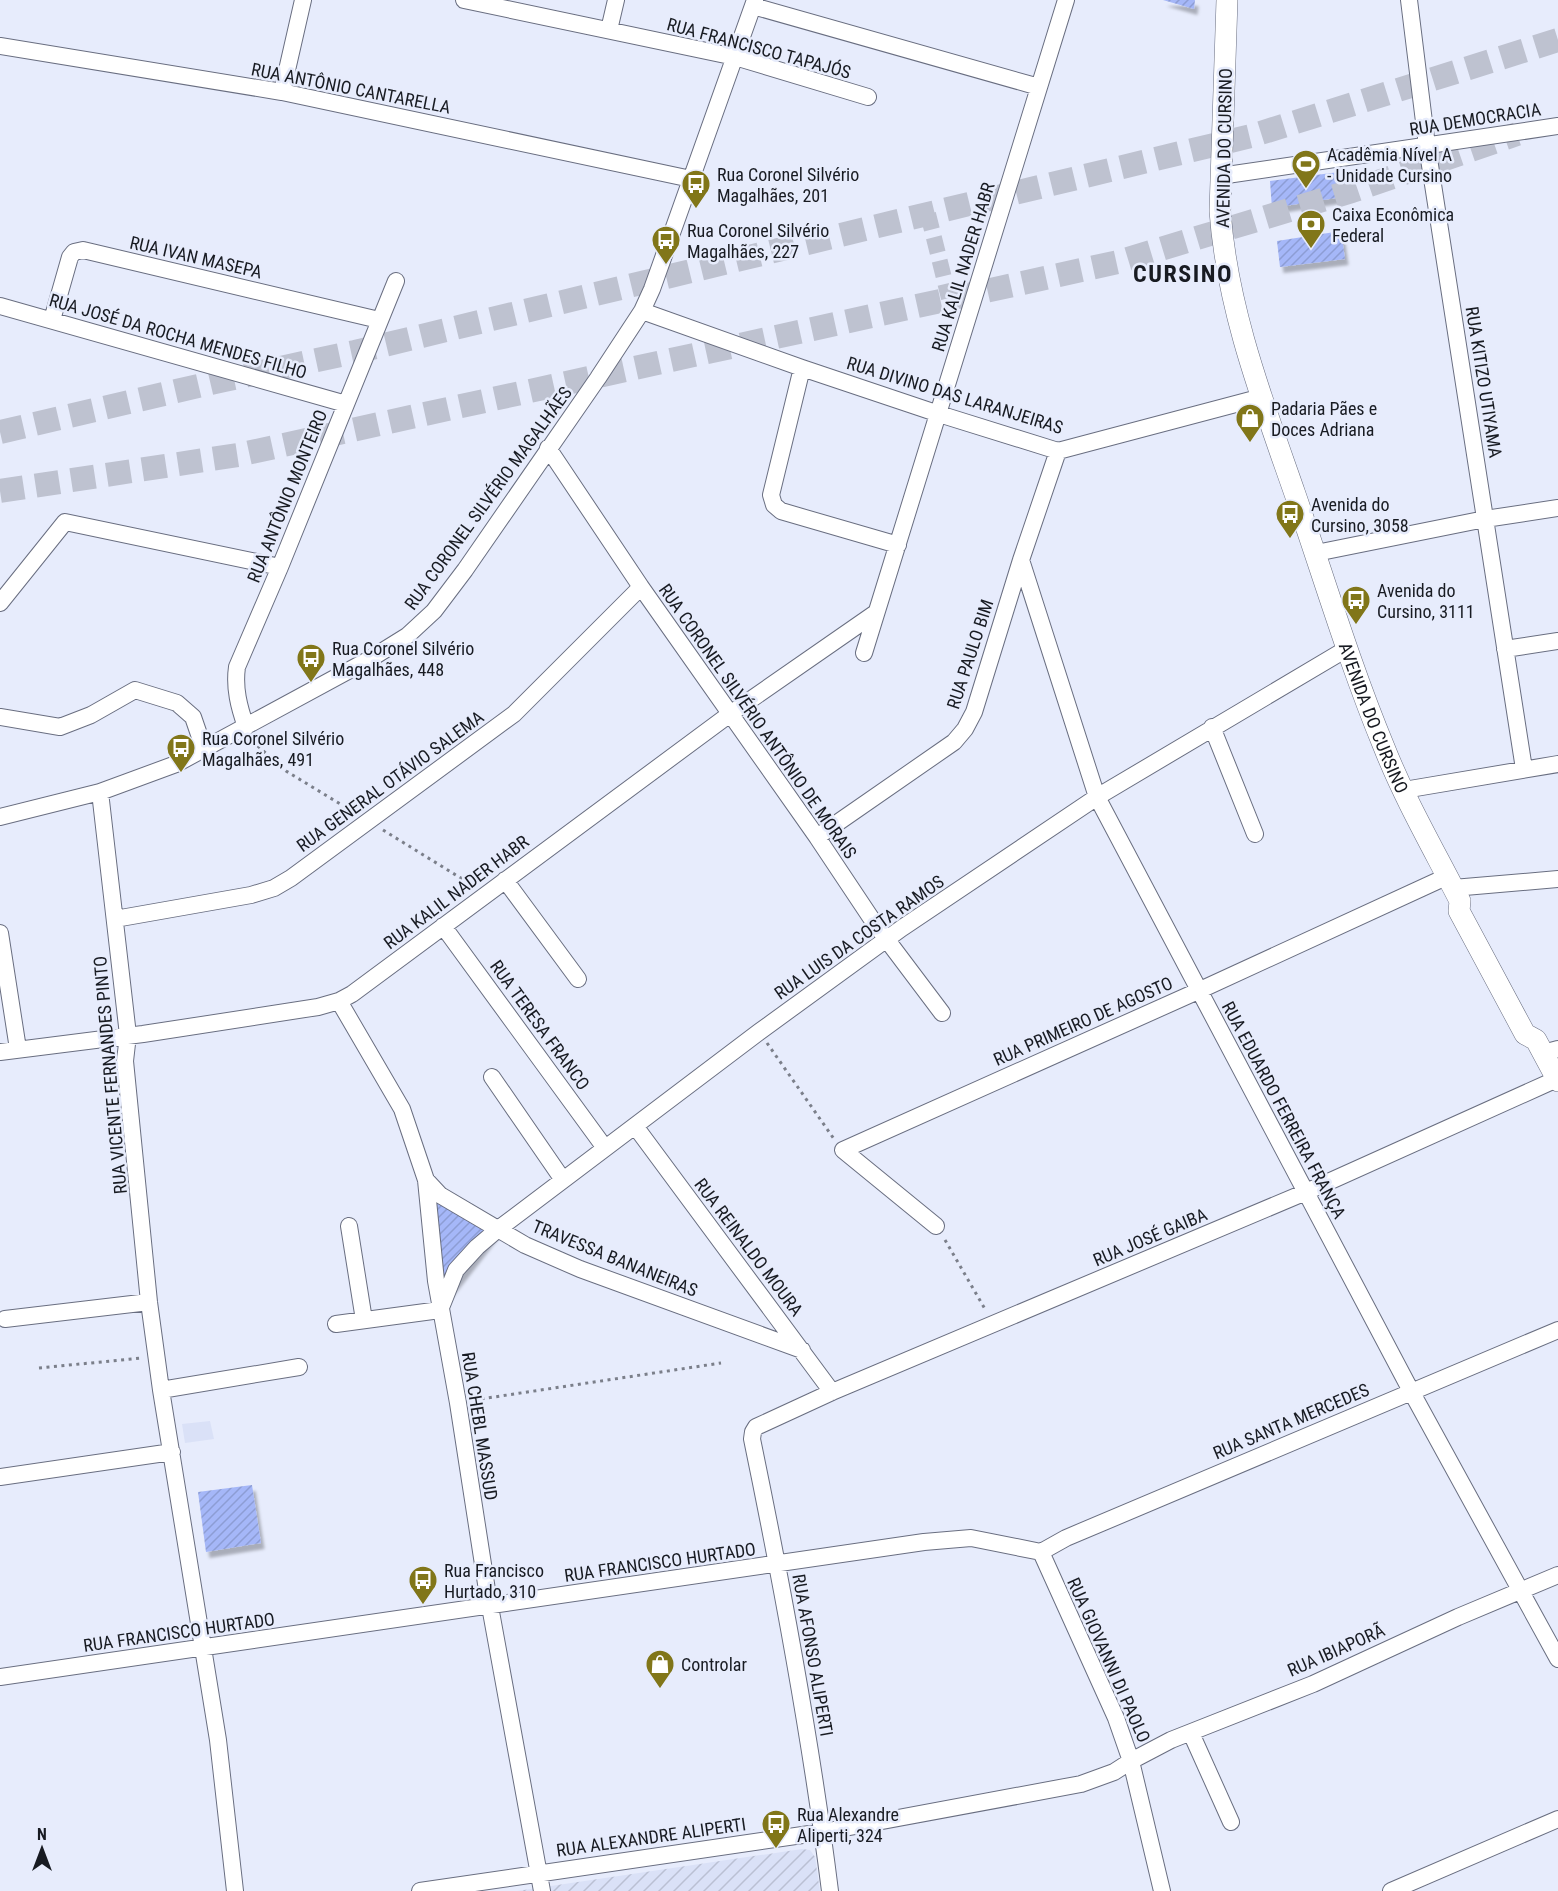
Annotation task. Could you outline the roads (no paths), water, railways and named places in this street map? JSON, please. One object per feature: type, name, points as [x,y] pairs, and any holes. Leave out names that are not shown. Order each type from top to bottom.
[{"type":"main road","name":"AVENIDA DO CURSINO","points":[[1227,0],[1220,176],[1223,246],[1231,291],[1262,397],[1383,746],[1454,888],[1468,905],[1537,1029],[1557,1080]]},
{"type":"street","points":[[282,92],[303,0]]},
{"type":"street","name":"RUA FRANCISCO TAPAJÓS","points":[[464,0],[735,57],[868,97]]},
{"type":"street","points":[[609,30],[616,0]]},
{"type":"street","name":"RUA KALIL NADER HABR","points":[[864,653],[874,614],[939,414],[1066,0]]},
{"type":"street","name":"RUA KITIZO UTIYAMA","points":[[1409,0],[1427,147],[1524,769]]},
{"type":"street","points":[[754,3],[1039,87]]},
{"type":"street","name":"RUA CORONEL SILVÉRIO MAGALHÃES","points":[[0,817],[100,792],[176,764],[370,659],[407,636],[424,622],[465,570],[642,311],[692,179],[754,3]]},
{"type":"street","name":"RUA ANTÔNIO CANTARELLA","points":[[0,46],[282,92],[692,179]]},
{"type":"street","name":"RUA DEMOCRACIA","points":[[1220,176],[1558,126]]},
{"type":"street","name":"RUA IVAN MASEPA","points":[[52,320],[70,257],[74,252],[82,250],[379,320]]},
{"type":"street","name":"RUA ANTÔNIO MONTEIRO","points":[[246,728],[238,705],[235,679],[237,667],[396,281]]},
{"type":"street","name":"RUA JOSÉ DA ROCHA MENDES FILHO","points":[[0,306],[346,404]]},
{"type":"street","name":"RUA DIVINO DAS LARANJEIRAS","points":[[642,311],[802,368],[1058,451],[1262,397]]},
{"type":"street","points":[[802,368],[771,495],[774,505],[782,511],[897,545]]},
{"type":"street","name":"RUA CORONEL SILVÉRIO ANTÔNIO DE MORAIS","points":[[548,448],[641,587],[886,939],[942,1013]]},
{"type":"street","name":"RUA PAULO BIM","points":[[817,837],[954,742],[965,729],[974,712],[1021,560],[1058,451]]},
{"type":"street","points":[[1316,553],[1485,519],[1558,508]]},
{"type":"street","points":[[0,603],[65,522],[280,567]]},
{"type":"street","name":"RUA EDUARDO FERREIRA FRANÇA","points":[[1021,560],[1097,796],[1411,1391],[1558,1659]]},
{"type":"street","name":"RUA GENERAL OTÁVIO SALEMA","points":[[115,919],[251,895],[274,888],[369,822],[514,714],[641,587]]},
{"type":"street","name":"RUA KALIL NADER HABR","points":[[0,1052],[318,1007],[352,994],[730,714],[874,614]]},
{"type":"street","points":[[1505,649],[1558,641]]},
{"type":"street","name":"RUA LUIS DA COSTA RAMOS","points":[[440,1310],[456,1270],[497,1230],[886,939],[1097,796],[1348,648]]},
{"type":"street","points":[[0,717],[60,727],[92,715],[135,690],[177,703],[194,717],[204,749]]},
{"type":"street","points":[[1212,727],[1255,834]]},
{"type":"street","points":[[1404,790],[1558,764]]},
{"type":"street","name":"RUA VICENTE FERNANDES PINTO","points":[[100,792],[128,1035],[125,1061],[149,1302],[160,1390],[218,1740],[235,1891]]},
{"type":"street","name":"RUA PRIMEIRO DE AGOSTO","points":[[936,1226],[843,1150],[1198,991],[1454,888],[1558,879]]},
{"type":"street","points":[[505,880],[578,979]]},
{"type":"street","name":"RUA TERESA FRANCO","points":[[444,926],[605,1148]]},
{"type":"street","points":[[0,933],[18,1049]]},
{"type":"street","name":"RUA CHEBL MASSUD","points":[[339,1000],[402,1109],[426,1180],[440,1310],[458,1402],[491,1607],[542,1891]]},
{"type":"street","points":[[492,1077],[563,1180]]},
{"type":"street","name":"RUA JOSÉ GAIBA","points":[[756,1427],[832,1392],[1306,1192],[1557,1080]]},
{"type":"street","name":"RUA REINALDO MOURA","points":[[635,1126],[832,1392]]},
{"type":"street","name":"TRAVESSA BANANEIRAS","points":[[426,1180],[440,1195],[497,1230],[580,1269],[802,1350]]},
{"type":"street","points":[[349,1226],[364,1320]]},
{"type":"street","points":[[4,1319],[149,1302]]},
{"type":"street","points":[[336,1324],[440,1310]]},
{"type":"street","name":"RUA SANTA MERCEDES","points":[[1041,1552],[1066,1538],[1558,1330]]},
{"type":"street","points":[[160,1390],[299,1367]]},
{"type":"street","name":"RUA AFONSO ALIPERTI","points":[[756,1427],[752,1439],[778,1564],[823,1832],[830,1891]]},
{"type":"street","points":[[0,1477],[172,1452]]},
{"type":"street","name":"RUA FRANCISCO HURTADO","points":[[0,1677],[924,1542],[971,1538],[1041,1552]]},
{"type":"street","name":"RUA GIOVANNI DI PAOLO","points":[[1041,1552],[1116,1718],[1131,1761],[1162,1891]]},
{"type":"street","name":"RUA IBIAPORÃ","points":[[1131,1761],[1171,1740],[1313,1684],[1374,1654],[1558,1575]]},
{"type":"street","points":[[1191,1733],[1231,1821]]},
{"type":"street","name":"RUA ALEXANDRE ALIPERTI","points":[[420,1891],[823,1832],[1081,1784],[1114,1772],[1131,1761]]},
{"type":"street","points":[[1391,1891],[1558,1819]]},
{"type":"tunnel","points":[[0,432],[355,352],[1251,136],[1558,40]]},
{"type":"tunnel","points":[[0,491],[238,455],[1118,262],[1352,191],[1517,134]]},
{"type":"tunnel","points":[[928,214],[949,298]]},
{"type":"place","name":"Acadêmia Nível A - Unidade Cursino","points":[[1306,190]]},
{"type":"place","name":"Rua Coronel Silvério Magalhães, 201","points":[[696,210]]},
{"type":"place","name":"Caixa Econômica Federal","points":[[1311,250]]},
{"type":"place","name":"Rua Coronel Silvério Magalhães, 227","points":[[666,266]]},
{"type":"place","name":"Padaria Pães e Doces Adriana","points":[[1250,444]]},
{"type":"place","name":"Avenida do Cursino, 3058","points":[[1290,540]]},
{"type":"place","name":"Avenida do Cursino, 3111","points":[[1356,626]]},
{"type":"place","name":"Rua Coronel Silvério Magalhães, 448","points":[[311,684]]},
{"type":"place","name":"Rua Coronel Silvério Magalhães, 491","points":[[181,774]]},
{"type":"place","name":"Rua Francisco Hurtado, 310","points":[[423,1606]]},
{"type":"place","name":"Controlar","points":[[660,1690]]},
{"type":"place","name":"Rua Alexandre Aliperti, 324","points":[[776,1850]]},
{"type":"district","name":"CURSINO","points":[[1183,274]]}]
